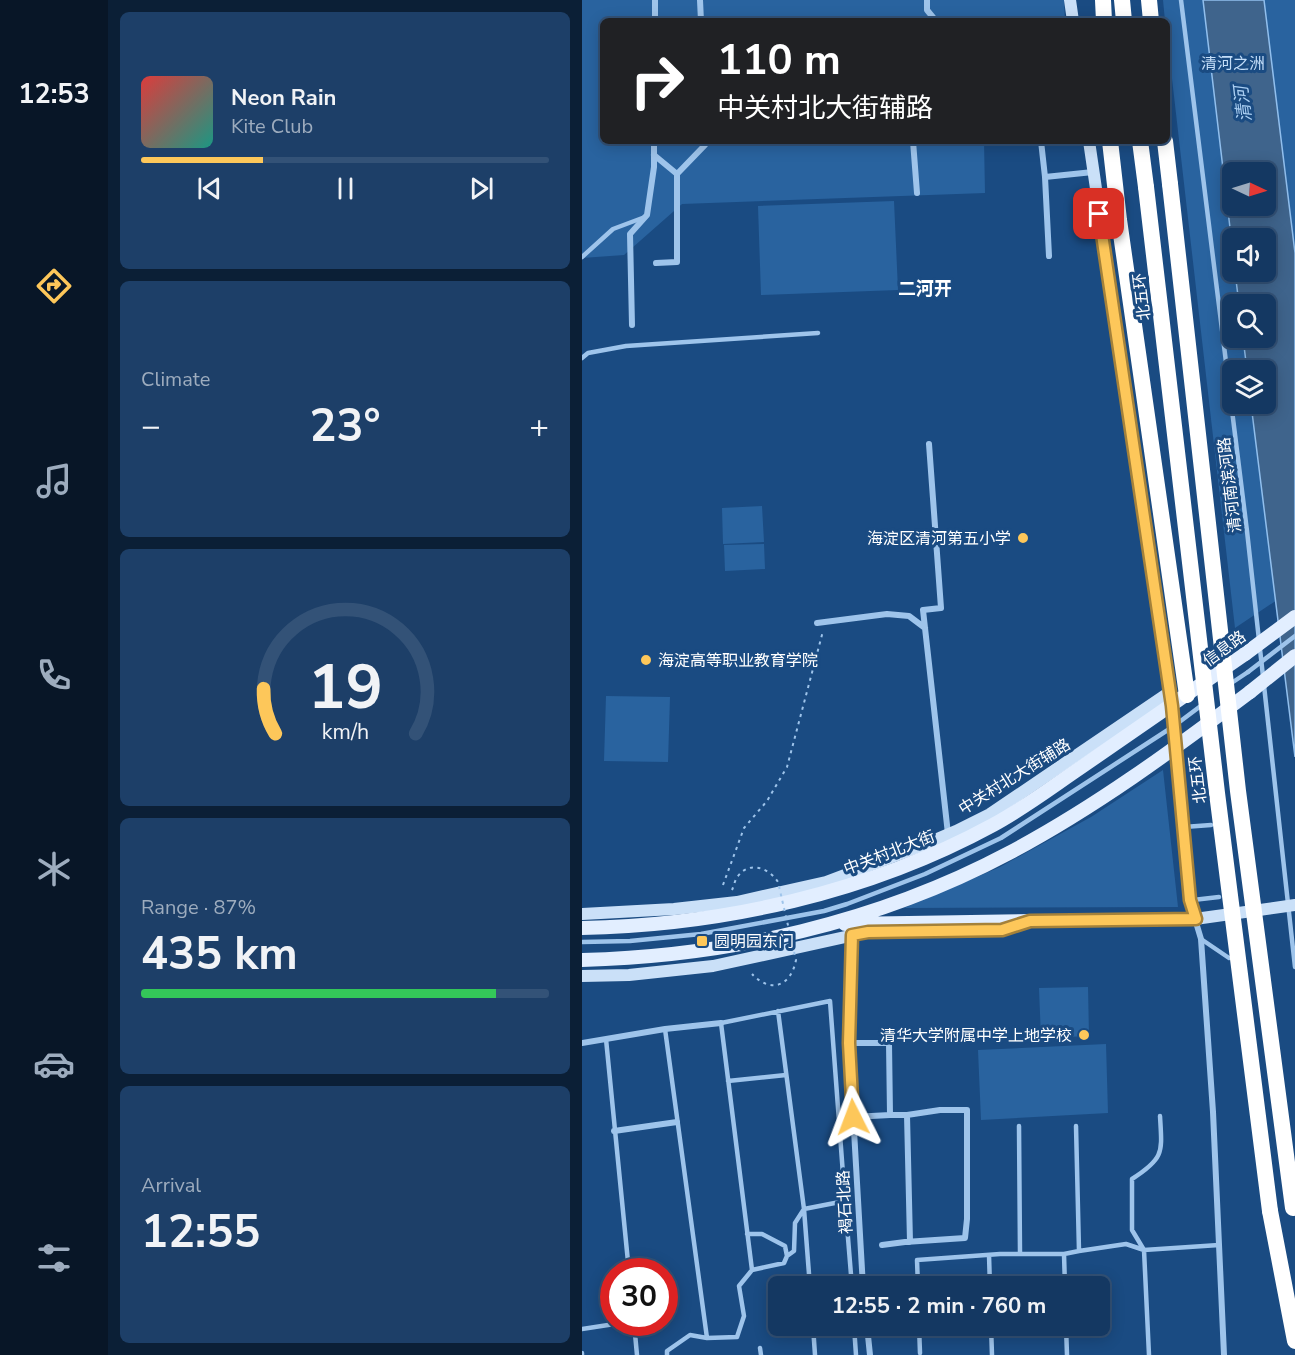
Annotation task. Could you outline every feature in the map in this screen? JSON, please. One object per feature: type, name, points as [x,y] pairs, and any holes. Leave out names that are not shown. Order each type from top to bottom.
[{"type":"highway","points":[[1103,0],[1104,18]]},
{"type":"highway","points":[[1122,0],[1125,18]]},
{"type":"highway","points":[[1149,0],[1151,18]]},
{"type":"highway","points":[[1110,144],[1119,220],[1187,695]]},
{"type":"highway","name":"北五环","points":[[1140,144],[1217,793],[1270,1211],[1295,1341]]},
{"type":"highway","points":[[1165,144],[1238,791],[1294,1215]]},
{"type":"main road","name":"信息路","points":[[1171,699],[1187,695],[1295,617]]},
{"type":"main road","points":[[582,960],[629,959],[738,946],[834,924],[934,887],[1009,852],[1079,812],[1176,747],[1295,656]]},
{"type":"main road","name":"中关村北大街","points":[[582,928],[631,927],[737,912],[834,891],[866,879],[920,858],[994,824],[1171,699]]},
{"type":"main road","points":[[834,924],[1030,921]]},
{"type":"street","points":[[655,0],[655,18]]},
{"type":"street","points":[[700,0],[701,18]]},
{"type":"street","points":[[927,0],[927,10],[934,18]]},
{"type":"street","points":[[1070,0],[1073,18]]},
{"type":"street","points":[[632,325],[630,234],[645,217],[654,167],[654,144]]},
{"type":"street","points":[[656,263],[677,262],[676,174],[705,144]]},
{"type":"street","points":[[913,144],[917,193]]},
{"type":"street","points":[[1041,144],[1049,256]]},
{"type":"street","points":[[1089,144],[1171,699],[1190,900],[1201,939],[1213,1112],[1224,1355]]},
{"type":"street","points":[[654,155],[676,174]]},
{"type":"street","points":[[1045,177],[1093,172]]},
{"type":"street","points":[[929,444],[941,608],[922,610],[948,835]]},
{"type":"street","points":[[818,623],[887,614],[909,616],[925,628]]},
{"type":"street","name":"中关村北大街辅路","points":[[582,914],[674,909],[748,899],[826,882],[948,835],[990,813],[1171,699]]},
{"type":"street","points":[[582,976],[629,975],[713,966],[868,932],[1002,930],[1030,921],[1196,919],[1292,905]]},
{"type":"street","name":"褐石北路","points":[[852,935],[849,1043],[862,1276]]},
{"type":"street","points":[[582,1044],[665,1029],[721,1023]]},
{"type":"street","points":[[849,1043],[889,1042],[890,1115]]},
{"type":"street","points":[[853,1117],[967,1110],[965,1238],[882,1245]]},
{"type":"street","points":[[907,1114],[910,1242]]},
{"type":"street","points":[[614,1131],[677,1122]]},
{"type":"street","points":[[868,1336],[870,1355]]},
{"type":"lane","name":"清河南滨河路","points":[[1181,0],[1292,905],[1295,967]]},
{"type":"lane","points":[[582,257],[613,229],[645,217]]},
{"type":"lane","points":[[582,358],[588,353],[626,346],[818,333]]},
{"type":"lane","name":"信息路","points":[[1221,691],[1295,636]]},
{"type":"lane","points":[[1174,726],[1212,698]]},
{"type":"lane","name":"中关村北大街","points":[[582,942],[630,941],[700,934],[824,911],[847,904],[925,874],[1001,838],[1174,726]]},
{"type":"lane","points":[[1182,827],[1211,825]]},
{"type":"lane","points":[[1190,900],[1219,897]]},
{"type":"lane","points":[[1201,939],[1229,958]]},
{"type":"lane","points":[[752,1270],[721,1023],[830,1001],[851,1276]]},
{"type":"lane","points":[[778,1011],[804,1209],[809,1276]]},
{"type":"lane","points":[[665,1029],[707,1338]]},
{"type":"lane","points":[[606,1040],[628,1258]]},
{"type":"lane","points":[[728,1081],[786,1075]]},
{"type":"lane","points":[[1149,1355],[1144,1250],[1132,1230],[1132,1179],[1149,1168],[1162,1152],[1161,1116]]},
{"type":"lane","points":[[1019,1126],[1020,1254]]},
{"type":"lane","points":[[1076,1126],[1079,1251]]},
{"type":"lane","points":[[667,1355],[667,1351],[690,1335],[707,1338],[737,1337],[744,1316],[739,1286],[752,1270],[784,1263],[787,1256],[794,1251],[795,1223],[804,1209],[846,1201]]},
{"type":"lane","points":[[747,1234],[762,1234],[785,1245],[787,1256]]},
{"type":"lane","points":[[918,1276],[917,1260],[989,1255],[1064,1254],[1126,1244],[1144,1250],[1220,1245]]},
{"type":"lane","points":[[1064,1254],[1065,1276]]},
{"type":"lane","points":[[989,1255],[990,1276]]},
{"type":"lane","points":[[582,1329],[600,1326]]},
{"type":"lane","points":[[635,1336],[637,1355]]},
{"type":"lane","points":[[814,1336],[815,1355]]},
{"type":"lane","points":[[855,1336],[856,1355]]},
{"type":"lane","points":[[919,1336],[920,1353]]},
{"type":"lane","points":[[992,1336],[992,1355]]},
{"type":"lane","points":[[1066,1336],[1067,1355]]},
{"type":"lane","points":[[760,1348],[761,1355]]},
{"type":"path","points":[[723,885],[744,828],[767,801],[787,767],[826,622]]},
{"type":"path","points":[[732,890],[738,875],[749,869],[762,868],[773,873],[778,882],[796,960],[794,973],[785,982],[774,985],[761,983],[752,974]]},
{"type":"green space","points":[[582,0],[1064,0],[1065,18],[600,18],[600,144],[984,144],[985,193],[682,204],[624,255],[582,258]]},
{"type":"green space","name":"清河之洲","points":[[1163,0],[1295,0],[1295,588],[1235,628],[1170,61],[1170,18],[1165,18]]},
{"type":"green space","points":[[894,201],[898,290],[761,295],[758,206]]},
{"type":"green space","points":[[762,506],[764,542],[723,544],[722,508]]},
{"type":"green space","points":[[764,544],[765,569],[725,571],[724,545]]},
{"type":"green space","points":[[606,696],[670,697],[668,762],[604,761]]},
{"type":"green space","points":[[1163,770],[1178,907],[904,908],[1000,867],[1091,817]]},
{"type":"green space","points":[[1088,987],[1089,1036],[1041,1038],[1039,988]]},
{"type":"green space","points":[[1106,1044],[1108,1113],[981,1120],[978,1050]]},
{"type":"water","name":"清河","points":[[1203,0],[1264,0],[1295,253],[1295,757],[1252,414],[1276,414],[1276,360],[1246,360],[1244,348],[1276,348],[1276,294],[1238,294],[1236,282],[1276,282],[1276,228],[1230,228],[1229,216],[1276,216],[1276,162],[1222,162]]},
{"type":"place","name":"海淀区清河第五小学","points":[[1023,538]]},
{"type":"place","name":"海淀高等职业教育学院","points":[[646,660]]},
{"type":"place","name":"圆明园东门","points":[[702,941]]},
{"type":"place","name":"清华大学附属中学上地学校","points":[[1084,1035]]},
{"type":"district","name":"二河开","points":[[925,289]]},
{"type":"route","points":[[853,1117],[849,1043],[852,935],[868,932],[1002,930],[1030,921],[1196,919],[1190,900],[1170,692],[1099,214]]}]
